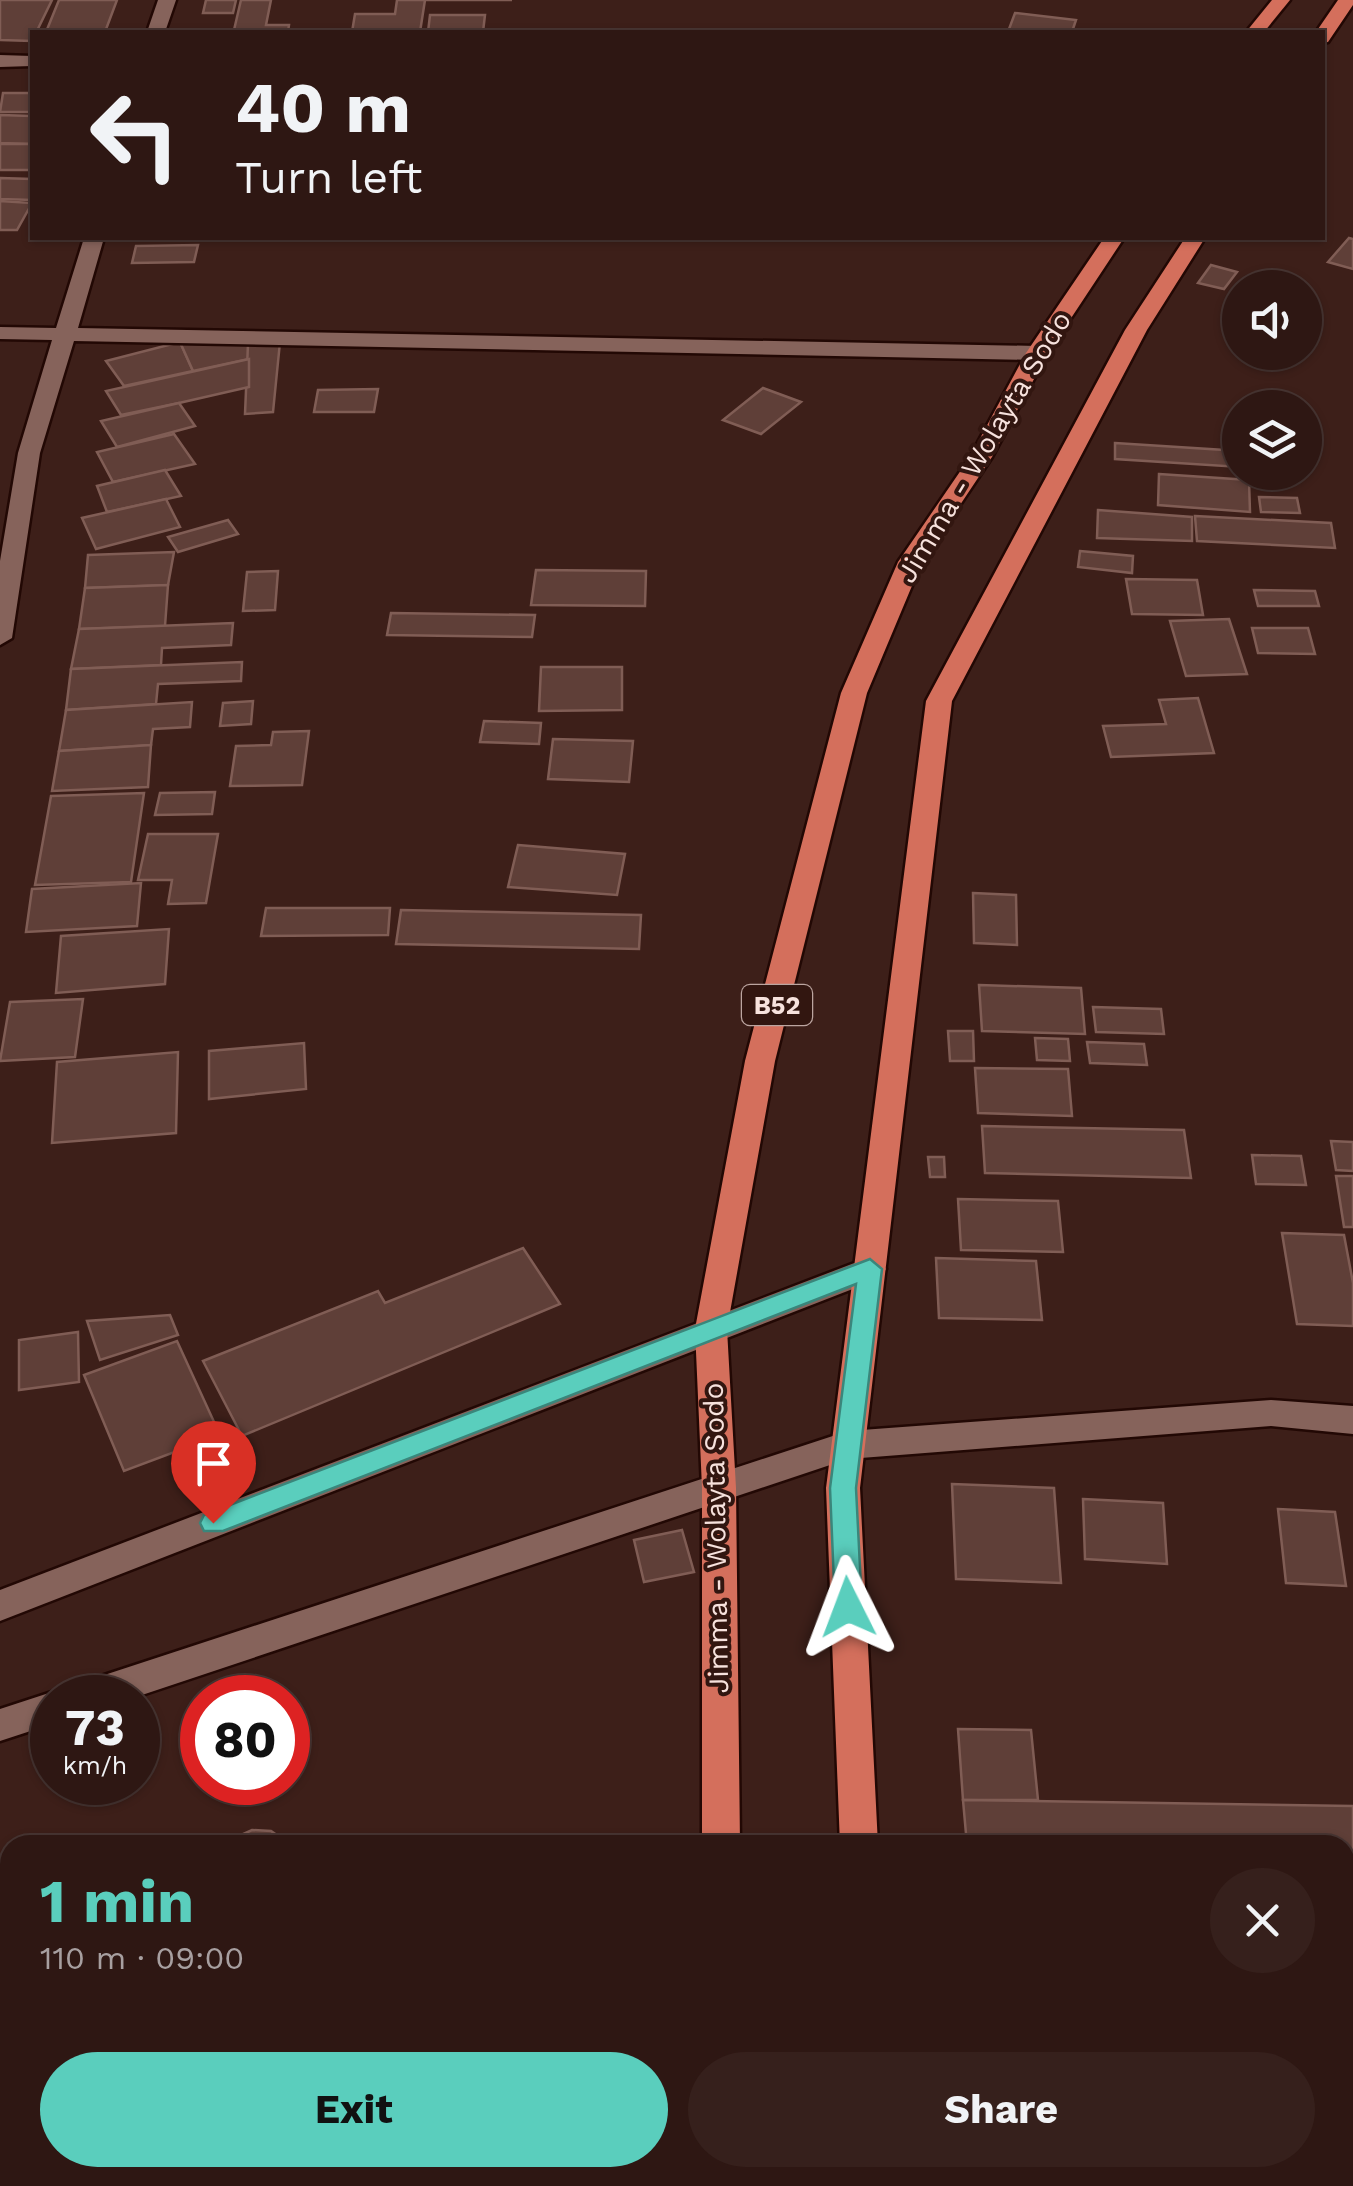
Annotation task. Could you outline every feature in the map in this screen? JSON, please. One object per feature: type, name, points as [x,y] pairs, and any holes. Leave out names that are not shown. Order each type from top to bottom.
[{"type":"highway","points":[[1258,30],[1281,0]]},
{"type":"highway","points":[[1325,33],[1347,0]]},
{"type":"highway","name":"Jimma - Wolayta Sodo","points":[[721,1835],[719,1488],[711,1330],[760,1061],[854,693],[910,562],[981,457],[1036,354],[1113,240]]},
{"type":"highway","points":[[859,1835],[843,1488],[939,701],[1136,330],[1194,240]]},
{"type":"street","points":[[157,30],[167,0]]},
{"type":"street","points":[[0,61],[30,61]]},
{"type":"street","points":[[0,638],[29,453],[93,240]]},
{"type":"street","points":[[0,333],[1036,354]]},
{"type":"street","points":[[0,1606],[870,1269]]},
{"type":"street","points":[[154,1675],[848,1446],[1271,1413],[1353,1420]]},
{"type":"street","points":[[0,1725],[30,1715]]},
{"type":"building","points":[[0,0],[52,0],[37,30],[30,30],[30,41],[0,40]]},
{"type":"building","points":[[59,0],[117,0],[106,30],[47,30]]},
{"type":"building","points":[[206,0],[236,0],[233,13],[203,13]]},
{"type":"building","points":[[241,0],[271,0],[266,25],[289,25],[288,30],[234,30]]},
{"type":"building","points":[[397,0],[425,0],[420,30],[352,30],[355,14],[395,14]]},
{"type":"building","points":[[1015,13],[1076,20],[1073,30],[1009,29]]},
{"type":"building","points":[[430,15],[485,15],[483,30],[428,30]]},
{"type":"building","points":[[3,93],[30,93],[30,112],[0,112]]},
{"type":"building","points":[[0,115],[30,116],[30,144],[0,143]]},
{"type":"building","points":[[0,144],[30,144],[30,170],[0,170]]},
{"type":"building","points":[[0,178],[30,179],[30,200],[0,199]]},
{"type":"building","points":[[0,201],[30,203],[17,230],[0,230]]},
{"type":"building","points":[[1349,238],[1353,239],[1353,269],[1328,262]]},
{"type":"building","points":[[198,245],[194,262],[132,263],[136,246]]},
{"type":"building","points":[[1211,265],[1230,270],[1222,270],[1222,289],[1198,283]]},
{"type":"building","points":[[180,342],[193,371],[124,386],[106,361]]},
{"type":"building","points":[[180,342],[248,344],[249,359],[193,371]]},
{"type":"building","points":[[280,342],[273,412],[245,414],[248,344]]},
{"type":"building","points":[[249,359],[249,387],[179,403],[121,415],[106,391]]},
{"type":"building","points":[[763,388],[801,402],[761,434],[723,420]]},
{"type":"building","points":[[378,389],[374,412],[314,412],[318,390]]},
{"type":"building","points":[[179,403],[195,426],[117,447],[101,421]]},
{"type":"building","points":[[174,434],[195,464],[113,482],[97,452]]},
{"type":"building","points":[[1115,443],[1222,450],[1222,466],[1115,459]]},
{"type":"building","points":[[165,470],[181,496],[107,512],[97,486]]},
{"type":"building","points":[[1159,474],[1222,478],[1222,490],[1249,490],[1250,512],[1158,505]]},
{"type":"building","points":[[1259,497],[1297,498],[1300,513],[1261,512]]},
{"type":"building","points":[[166,499],[180,527],[96,549],[82,518]]},
{"type":"building","points":[[1098,510],[1192,517],[1192,541],[1097,538]]},
{"type":"building","points":[[1195,516],[1331,523],[1335,548],[1197,541]]},
{"type":"building","points":[[228,520],[238,534],[178,552],[168,537]]},
{"type":"building","points":[[1080,551],[1133,556],[1132,573],[1078,567]]},
{"type":"building","points":[[174,552],[168,585],[85,588],[88,555]]},
{"type":"building","points":[[536,570],[646,571],[645,606],[531,605]]},
{"type":"building","points":[[278,571],[275,610],[243,611],[247,572]]},
{"type":"building","points":[[1126,579],[1197,580],[1203,615],[1132,614]]},
{"type":"building","points":[[168,585],[165,626],[79,629],[85,588]]},
{"type":"building","points":[[1254,590],[1315,591],[1319,606],[1258,606]]},
{"type":"building","points":[[391,613],[535,615],[532,637],[387,635]]},
{"type":"building","points":[[1229,619],[1247,674],[1186,676],[1170,621]]},
{"type":"building","points":[[233,623],[231,645],[162,648],[161,665],[71,669],[79,629]]},
{"type":"building","points":[[1252,628],[1308,628],[1315,654],[1258,653]]},
{"type":"building","points":[[242,662],[241,681],[158,684],[156,704],[66,710],[71,669]]},
{"type":"building","points":[[541,667],[622,667],[622,710],[539,711]]},
{"type":"building","points":[[1198,698],[1214,753],[1111,757],[1103,726],[1166,724],[1159,700]]},
{"type":"building","points":[[253,701],[251,724],[220,726],[223,703]]},
{"type":"building","points":[[192,702],[190,727],[153,729],[151,745],[59,751],[66,710]]},
{"type":"building","points":[[484,721],[541,723],[539,744],[480,742]]},
{"type":"building","points":[[309,731],[302,785],[230,786],[236,746],[271,745],[273,732]]},
{"type":"building","points":[[553,739],[633,741],[629,782],[548,779]]},
{"type":"building","points":[[151,745],[148,787],[52,791],[59,751]]},
{"type":"building","points":[[215,792],[212,814],[155,815],[160,793]]},
{"type":"building","points":[[144,793],[131,882],[35,885],[51,796]]},
{"type":"building","points":[[148,834],[218,834],[206,903],[168,904],[172,880],[138,880]]},
{"type":"building","points":[[518,845],[625,854],[617,895],[508,887]]},
{"type":"building","points":[[141,883],[137,926],[26,932],[32,889]]},
{"type":"building","points":[[973,893],[1016,895],[1017,945],[974,943]]},
{"type":"building","points":[[266,908],[390,908],[388,935],[261,936]]},
{"type":"building","points":[[401,910],[641,915],[639,949],[396,944]]},
{"type":"building","points":[[169,929],[165,984],[56,993],[61,936]]},
{"type":"building","points":[[979,985],[1081,988],[1085,1034],[982,1031]]},
{"type":"building","points":[[83,999],[75,1057],[0,1061],[10,1002]]},
{"type":"building","points":[[1093,1007],[1161,1009],[1164,1034],[1096,1032]]},
{"type":"building","points":[[948,1031],[973,1031],[974,1061],[950,1061]]},
{"type":"building","points":[[1035,1038],[1068,1039],[1070,1061],[1037,1060]]},
{"type":"building","points":[[1087,1042],[1144,1044],[1147,1065],[1090,1063]]},
{"type":"building","points":[[304,1043],[306,1089],[209,1099],[209,1051]]},
{"type":"building","points":[[178,1052],[176,1133],[52,1143],[57,1062]]},
{"type":"building","points":[[975,1068],[1068,1069],[1072,1116],[978,1113]]},
{"type":"building","points":[[982,1126],[1184,1130],[1191,1178],[985,1173]]},
{"type":"building","points":[[1331,1141],[1353,1142],[1353,1171],[1336,1170]]},
{"type":"building","points":[[1252,1155],[1301,1156],[1306,1185],[1256,1184]]},
{"type":"building","points":[[928,1157],[944,1157],[945,1177],[930,1177]]},
{"type":"building","points":[[1336,1176],[1353,1176],[1353,1227],[1344,1227]]},
{"type":"building","points":[[958,1199],[1058,1201],[1063,1252],[961,1250]]},
{"type":"building","points":[[1282,1233],[1344,1235],[1353,1283],[1353,1326],[1297,1324]]},
{"type":"building","points":[[523,1248],[560,1304],[242,1436],[203,1361],[378,1291],[385,1303]]},
{"type":"building","points":[[936,1258],[1036,1261],[1042,1320],[939,1318]]},
{"type":"building","points":[[170,1315],[178,1335],[100,1360],[87,1321]]},
{"type":"building","points":[[78,1332],[79,1382],[19,1390],[19,1340]]},
{"type":"building","points":[[177,1341],[220,1435],[124,1471],[84,1375]]},
{"type":"building","points":[[952,1484],[1054,1488],[1061,1583],[956,1579]]},
{"type":"building","points":[[1083,1499],[1163,1503],[1167,1564],[1085,1559]]},
{"type":"building","points":[[1278,1509],[1335,1512],[1346,1586],[1286,1583]]},
{"type":"building","points":[[682,1530],[694,1572],[644,1582],[634,1540]]},
{"type":"building","points":[[958,1729],[1031,1730],[1038,1800],[963,1800]]},
{"type":"building","points":[[963,1800],[1353,1806],[1353,1835],[966,1835]]},
{"type":"building","points":[[252,1830],[277,1835],[241,1835]]},
{"type":"route","points":[[213,1523],[870,1269],[843,1488],[848,1607]]}]
